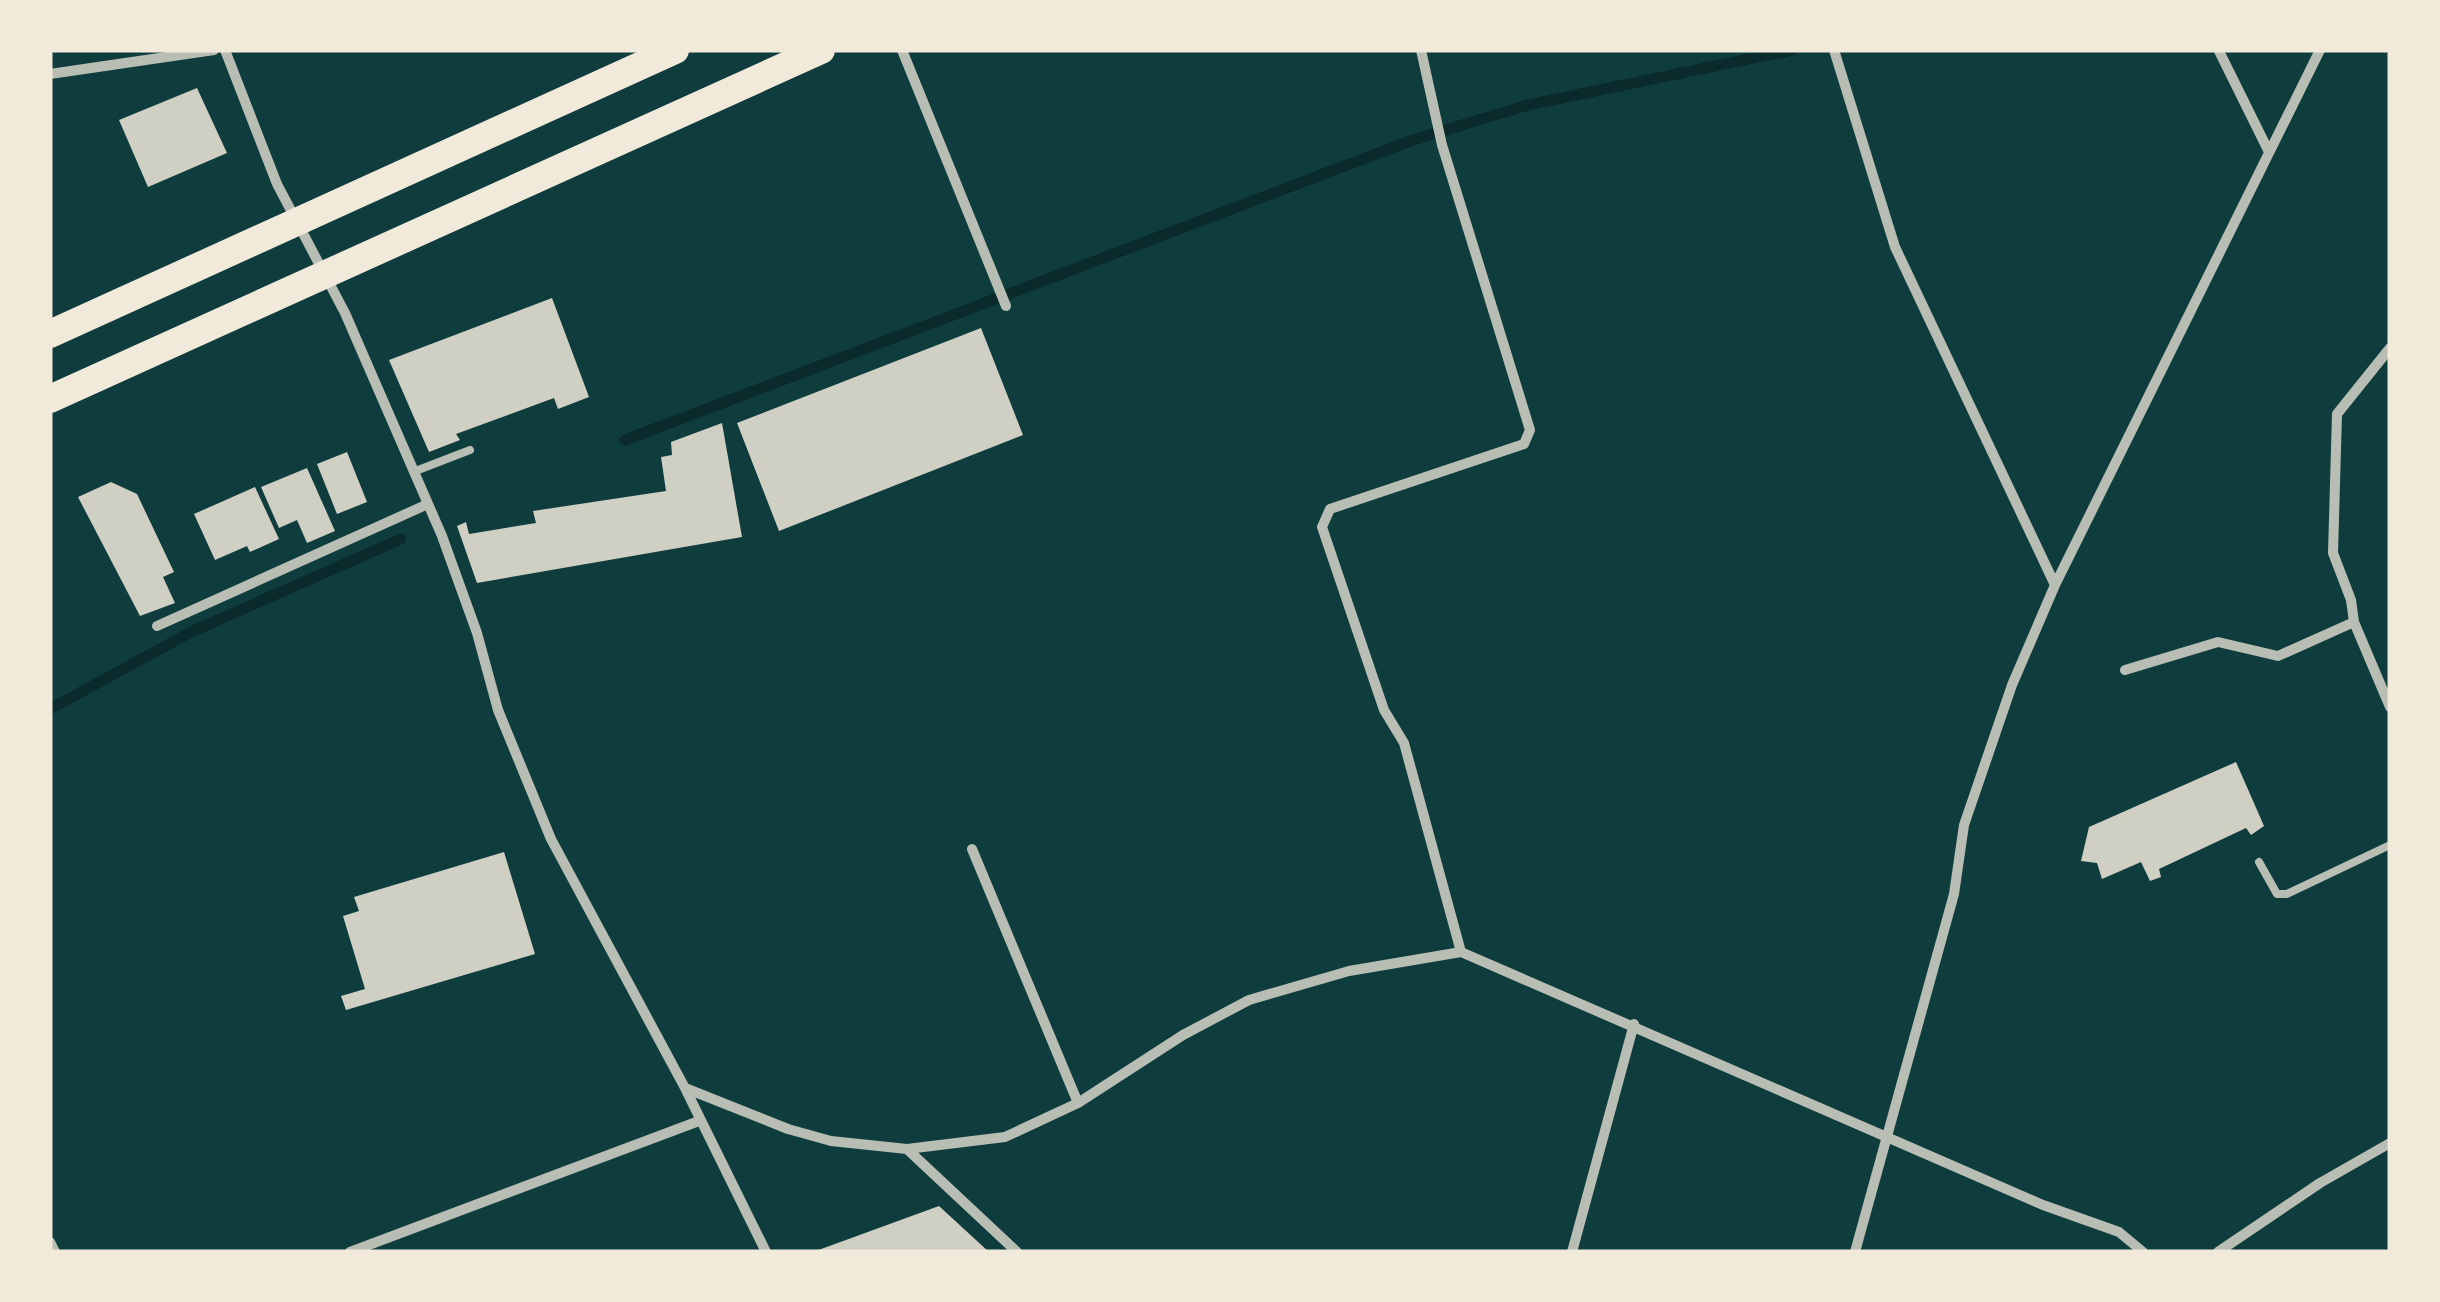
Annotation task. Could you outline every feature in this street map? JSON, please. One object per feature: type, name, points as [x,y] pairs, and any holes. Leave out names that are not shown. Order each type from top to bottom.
[{"type":"highway","points":[[50,334],[300,224],[675,50]]},
{"type":"highway","points":[[50,399],[821,50]]},
{"type":"street","points":[[50,74],[214,50]]},
{"type":"street","points":[[226,50],[277,184],[325,275],[428,504],[477,632],[498,710],[551,838],[685,1088],[766,1252]]},
{"type":"street","points":[[902,50],[1006,306]]},
{"type":"street","points":[[1421,50],[1442,146],[1530,430],[1524,444],[1330,508],[1322,527],[1384,710],[1404,744],[1461,952]]},
{"type":"street","points":[[1834,50],[1895,247],[2055,585]]},
{"type":"street","points":[[1856,1252],[1954,894],[1964,826],[2012,684],[2055,585],[2320,50]]},
{"type":"street","points":[[2220,51],[2268,152]]},
{"type":"street","points":[[2390,348],[2337,414],[2333,553],[2351,600],[2354,622],[2390,707]]},
{"type":"street","points":[[157,626],[428,504]]},
{"type":"street","points":[[2125,670],[2218,642],[2278,656],[2354,622]]},
{"type":"street","points":[[972,849],[1078,1104]]},
{"type":"street","points":[[685,1088],[831,1141],[907,1148],[1005,1136],[1078,1104],[1183,1034],[1249,1000],[1349,971],[1461,952],[1634,1024],[2043,1206],[2120,1232],[2143,1252]]},
{"type":"street","points":[[1572,1252],[1634,1024]]},
{"type":"street","points":[[350,1252],[699,1121]]},
{"type":"street","points":[[2218,1252],[2320,1183],[2390,1143]]},
{"type":"street","points":[[907,1148],[1017,1252]]},
{"type":"street","points":[[50,1242],[54,1252]]},
{"type":"lane","points":[[413,472],[470,450]]},
{"type":"lane","points":[[2259,862],[2277,894],[2287,894],[2390,845]]},
{"type":"building","points":[[197,88],[227,153],[148,187],[119,120]]},
{"type":"building","points":[[552,298],[589,397],[558,409],[554,398],[456,434],[460,440],[429,452],[389,360]]},
{"type":"building","points":[[981,328],[1023,435],[779,531],[737,423]]},
{"type":"building","points":[[722,423],[742,537],[477,583],[457,526],[466,522],[469,534],[536,523],[533,511],[666,491],[661,457],[672,455],[671,442]]},
{"type":"building","points":[[347,452],[367,502],[337,514],[317,464]]},
{"type":"building","points":[[307,468],[335,531],[307,543],[297,520],[279,528],[261,487]]},
{"type":"building","points":[[111,482],[137,494],[174,572],[163,577],[175,603],[140,616],[78,497]]},
{"type":"building","points":[[255,487],[279,539],[250,552],[247,546],[215,560],[194,514]]},
{"type":"building","points":[[2236,762],[2264,826],[2251,835],[2246,828],[2159,869],[2161,877],[2150,881],[2141,862],[2102,879],[2097,863],[2081,861],[2089,827]]},
{"type":"building","points":[[504,852],[535,954],[346,1010],[341,996],[365,989],[343,916],[359,911],[354,897]]},
{"type":"building","points":[[939,1206],[989,1252],[813,1252]]},
{"type":"waterway","points":[[625,440],[1413,140],[1528,105],[1792,50]]},
{"type":"waterway","points":[[50,709],[191,632],[401,539]]}]
